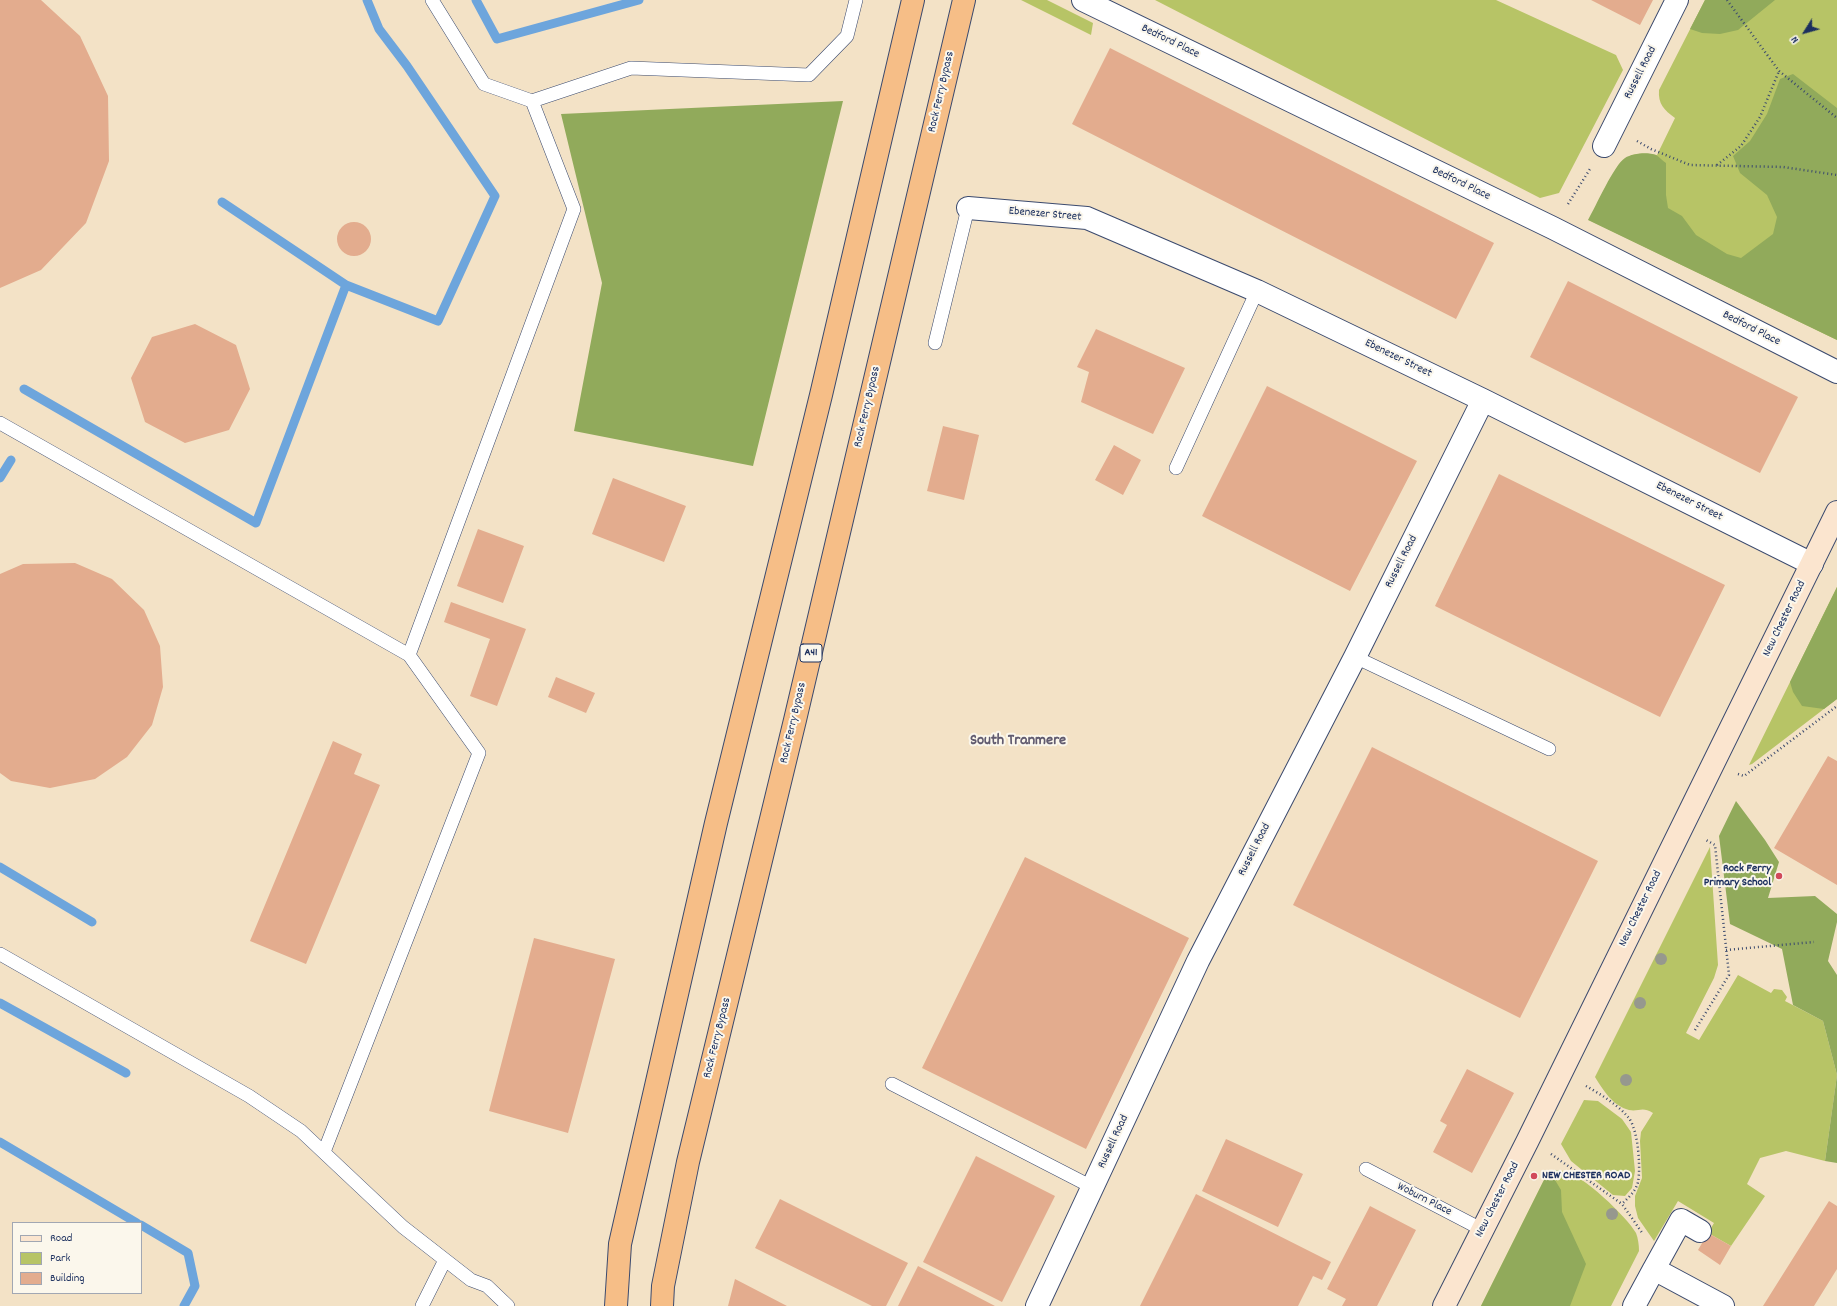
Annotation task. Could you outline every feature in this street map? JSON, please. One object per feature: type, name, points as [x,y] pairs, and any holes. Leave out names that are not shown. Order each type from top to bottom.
[{"type":"highway","points":[[616,1306],[620,1244],[627,1213],[716,824],[819,403],[913,0]]},
{"type":"highway","name":"Rock Ferry Bypass","points":[[662,1306],[663,1286],[688,1162],[964,0]]},
{"type":"main road","name":"New Chester Road","points":[[1444,1306],[1483,1230],[1837,512]]},
{"type":"street","name":"Bedford Place","points":[[1083,0],[1553,228],[1837,372]]},
{"type":"street","name":"Russell Road","points":[[1609,137],[1677,0]]},
{"type":"street","name":"Ebenezer Street","points":[[968,208],[1087,218],[1257,291],[1483,400],[1812,564]]},
{"type":"street","name":"Russell Road","points":[[1037,1306],[1198,961],[1355,657],[1483,400]]},
{"type":"street","points":[[1634,1306],[1681,1220],[1700,1231]]},
{"type":"street","points":[[1654,1269],[1723,1306]]},
{"type":"lane","points":[[432,0],[484,84],[532,101],[631,68],[809,76],[847,36],[856,0]]},
{"type":"lane","points":[[409,655],[574,209],[532,101]]},
{"type":"lane","points":[[935,343],[968,208]]},
{"type":"lane","points":[[1176,468],[1257,291]]},
{"type":"lane","points":[[0,423],[409,655],[479,753],[324,1152]]},
{"type":"lane","points":[[1355,657],[1549,749]]},
{"type":"lane","points":[[0,954],[249,1096],[301,1131],[403,1227],[471,1280],[487,1286],[508,1306]]},
{"type":"lane","points":[[892,1084],[1092,1187]]},
{"type":"lane","name":"Woburn Place","points":[[1366,1169],[1483,1230]]},
{"type":"lane","points":[[422,1306],[445,1260]]},
{"type":"path","points":[[1727,0],[1779,71],[1837,118]]},
{"type":"path","points":[[1717,165],[1741,146],[1745,140],[1760,117],[1779,71]]},
{"type":"path","points":[[1553,228],[1609,137],[1651,149],[1690,165],[1782,167],[1837,174]]},
{"type":"path","points":[[1738,774],[1744,776],[1837,706]]},
{"type":"path","points":[[1695,1030],[1729,975],[1715,845],[1704,839]]},
{"type":"path","points":[[1726,950],[1814,942]]},
{"type":"path","points":[[1585,1085],[1628,1116],[1634,1125],[1638,1183],[1634,1192],[1622,1204]]},
{"type":"path","points":[[1549,1153],[1622,1204],[1651,1246],[1654,1269]]},
{"type":"green space","points":[[1021,0],[1047,0],[1093,23],[1091,35]]},
{"type":"green space","points":[[1155,0],[1496,0],[1616,55],[1623,70],[1559,193],[1540,198]]},
{"type":"green space","points":[[1705,0],[1837,0],[1837,340],[1589,220],[1611,177],[1626,158],[1642,154],[1657,155],[1675,118],[1662,106],[1659,90]]},
{"type":"green space","points":[[1705,0],[1775,0],[1738,30],[1720,34],[1702,33],[1690,29]]},
{"type":"green space","points":[[1793,74],[1837,108],[1837,340],[1588,220],[1611,177],[1621,162],[1625,158],[1632,155],[1653,154],[1666,163],[1666,195],[1668,208],[1682,216],[1696,235],[1727,254],[1741,258],[1773,234],[1777,217],[1767,195],[1740,173],[1733,156],[1750,141],[1767,114],[1780,79]]},
{"type":"green space","points":[[843,101],[753,466],[574,431],[602,283],[561,114]]},
{"type":"green space","points":[[1837,587],[1837,699],[1749,765]]},
{"type":"green space","points":[[1837,587],[1837,699],[1824,709],[1802,706],[1793,692],[1790,682]]},
{"type":"green space","points":[[1736,801],[1765,840],[1779,862],[1768,898],[1815,896],[1837,914],[1837,922],[1828,961],[1837,975],[1837,1075],[1823,1021],[1793,1005],[1782,949],[1730,924],[1719,836]]},
{"type":"green space","points":[[1710,847],[1718,965],[1714,978],[1686,1033],[1699,1040],[1738,975],[1771,993],[1774,989],[1782,990],[1787,997],[1785,1001],[1823,1021],[1837,1075],[1825,1161],[1786,1151],[1760,1158],[1747,1184],[1765,1196],[1731,1246],[1708,1233],[1714,1223],[1678,1201],[1654,1241],[1638,1218],[1635,1206],[1635,1196],[1642,1178],[1641,1132],[1653,1113],[1646,1110],[1629,1110],[1618,1105],[1605,1092],[1595,1077]]},
{"type":"green space","points":[[1837,1075],[1837,1163],[1825,1161]]},
{"type":"green space","points":[[1584,1100],[1598,1101],[1622,1119],[1631,1132],[1635,1171],[1632,1188],[1625,1196],[1613,1195],[1571,1161],[1561,1144]]},
{"type":"green space","points":[[1549,1170],[1562,1171],[1572,1174],[1603,1197],[1614,1207],[1636,1233],[1639,1251],[1611,1306],[1481,1306]]},
{"type":"green space","points":[[1549,1170],[1561,1190],[1562,1212],[1586,1264],[1570,1306],[1481,1306]]},
{"type":"building","points":[[0,0],[41,0],[80,36],[108,96],[109,161],[86,223],[41,270],[0,288]]},
{"type":"building","points":[[1591,0],[1653,0],[1640,25]]},
{"type":"building","points":[[1110,48],[1494,243],[1456,319],[1072,124]]},
{"type":"building","points":[[354,222],[366,227],[371,239],[366,251],[354,256],[342,251],[337,239],[342,227]]},
{"type":"building","points":[[1568,281],[1798,397],[1760,473],[1530,357]]},
{"type":"building","points":[[195,324],[236,345],[250,389],[229,430],[185,443],[145,422],[131,378],[152,337]]},
{"type":"building","points":[[1096,329],[1185,368],[1153,434],[1081,402],[1089,372],[1077,367]]},
{"type":"building","points":[[1267,386],[1417,461],[1350,591],[1202,516]]},
{"type":"building","points":[[943,426],[979,435],[964,500],[927,491]]},
{"type":"building","points":[[1114,445],[1141,460],[1123,495],[1095,480]]},
{"type":"building","points":[[1499,474],[1725,585],[1660,717],[1435,606]]},
{"type":"building","points":[[613,478],[686,506],[664,562],[592,534]]},
{"type":"building","points":[[478,529],[524,546],[503,603],[457,586]]},
{"type":"building","points":[[75,563],[112,579],[144,610],[160,646],[163,687],[152,725],[127,757],[95,779],[50,788],[11,781],[0,773],[0,574],[23,564]]},
{"type":"building","points":[[451,602],[526,629],[497,706],[470,696],[490,639],[444,622]]},
{"type":"building","points":[[556,677],[595,693],[586,713],[548,697]]},
{"type":"building","points":[[333,741],[362,754],[354,774],[380,785],[306,964],[250,941]]},
{"type":"building","points":[[1372,747],[1598,861],[1520,1018],[1293,905]]},
{"type":"building","points":[[1828,756],[1837,761],[1837,885],[1774,848]]},
{"type":"building","points":[[1025,857],[1189,938],[1086,1149],[922,1068]]},
{"type":"building","points":[[534,938],[615,959],[568,1133],[489,1111]]},
{"type":"building","points":[[1467,1069],[1514,1093],[1472,1173],[1433,1152],[1447,1125],[1440,1121]]},
{"type":"building","points":[[1226,1139],[1303,1174],[1278,1227],[1202,1191]]},
{"type":"building","points":[[976,1156],[1055,1196],[1002,1302],[923,1262]]},
{"type":"building","points":[[1196,1194],[1331,1262],[1322,1280],[1313,1276],[1298,1306],[1140,1306]]},
{"type":"building","points":[[780,1199],[908,1263],[886,1306],[872,1306],[755,1248]]},
{"type":"building","points":[[1829,1201],[1837,1206],[1837,1269],[1814,1306],[1763,1306]]},
{"type":"building","points":[[1370,1206],[1416,1230],[1377,1306],[1342,1306],[1346,1299],[1327,1289]]},
{"type":"building","points":[[1708,1233],[1731,1246],[1720,1265],[1698,1250]]},
{"type":"building","points":[[918,1266],[995,1306],[898,1306]]},
{"type":"building","points":[[735,1279],[787,1306],[728,1306]]},
{"type":"waterway","points":[[222,202],[346,285],[438,321],[495,196],[407,66],[379,29],[367,0]]},
{"type":"waterway","points":[[476,0],[497,39],[639,0]]},
{"type":"waterway","points":[[24,389],[256,523],[346,285]]},
{"type":"waterway","points":[[0,478],[11,460]]},
{"type":"waterway","points":[[0,867],[92,922]]},
{"type":"waterway","points":[[0,1003],[126,1073]]},
{"type":"waterway","points":[[0,1142],[135,1222]]},
{"type":"waterway","points":[[142,1226],[188,1253],[195,1286],[184,1306]]},
{"type":"place","name":"Rock Ferry Primary School","points":[[1779,876]]},
{"type":"place","name":"NEW CHESTER ROAD","points":[[1534,1176]]},
{"type":"district","name":"South Tranmere","points":[[1018,742]]}]
